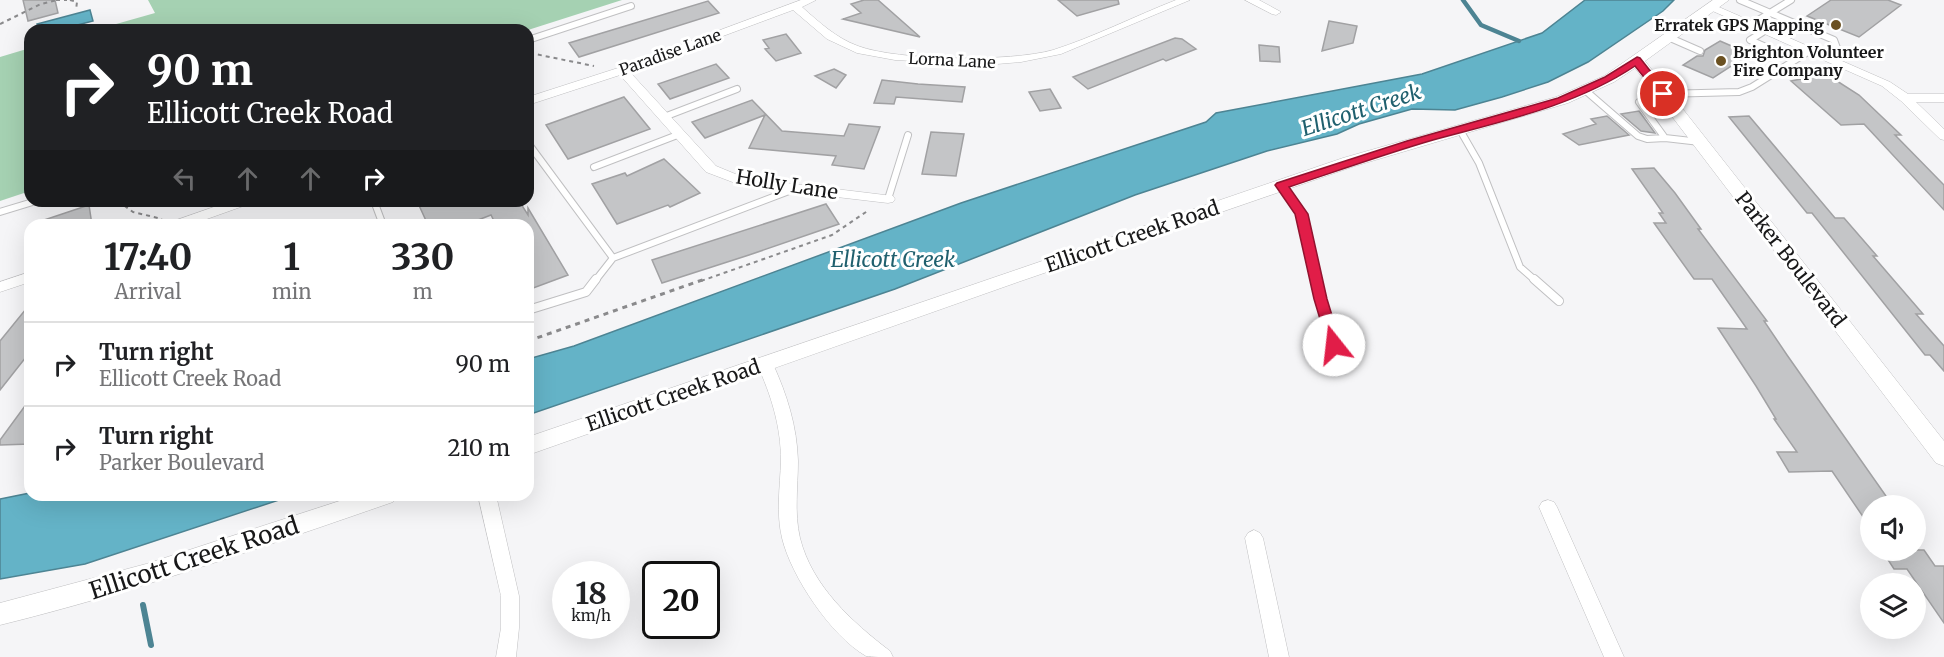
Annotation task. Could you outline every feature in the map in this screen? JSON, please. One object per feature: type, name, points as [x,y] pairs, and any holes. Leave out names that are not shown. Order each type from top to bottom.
[{"type":"street","name":"Paradise Lane","points":[[534,99],[622,70],[811,0]]},
{"type":"street","name":"Lorna Lane","points":[[794,6],[831,38],[864,52],[988,63],[1016,61],[1057,52],[1185,0]]},
{"type":"street","points":[[1250,0],[1276,12]]},
{"type":"street","points":[[1717,3],[1752,24],[1870,75],[1905,98],[1944,136]]},
{"type":"street","name":"Ellicott Creek Road","points":[[534,444],[1349,162],[1562,100],[1586,91],[1637,61],[1717,3]]},
{"type":"street","name":"Parker Boulevard","points":[[1637,61],[1944,458]]},
{"type":"street","name":"Holly Lane","points":[[622,70],[711,169],[743,182],[888,198]]},
{"type":"street","points":[[1905,98],[1944,98]]},
{"type":"street","points":[[202,219],[230,207]]},
{"type":"street","points":[[0,286],[24,279]]},
{"type":"street","points":[[765,364],[781,400],[787,425],[788,518],[796,554],[802,569],[820,597],[843,624],[884,657]]},
{"type":"street","name":"Ellicott Creek Road","points":[[0,614],[51,602],[197,559],[367,501]]},
{"type":"street","points":[[488,501],[510,596],[510,628],[506,657]]},
{"type":"street","points":[[1548,507],[1614,657]]},
{"type":"street","points":[[1254,538],[1279,657]]},
{"type":"lane","points":[[1740,0],[1834,40],[1837,48],[1828,57]]},
{"type":"lane","points":[[1752,24],[1791,0]]},
{"type":"lane","points":[[534,38],[631,6]]},
{"type":"lane","points":[[1766,30],[1750,40],[1795,60]]},
{"type":"lane","points":[[1668,37],[1700,51]]},
{"type":"lane","points":[[1665,138],[1639,102],[1665,96],[1739,92],[1752,87],[1811,50]]},
{"type":"lane","points":[[664,117],[737,89]]},
{"type":"lane","points":[[1586,91],[1638,136],[1647,139],[1665,138],[1700,142]]},
{"type":"lane","points":[[1460,130],[1479,163],[1520,267],[1559,301]]},
{"type":"lane","points":[[594,167],[680,134]]},
{"type":"lane","points":[[888,198],[908,135]]},
{"type":"lane","points":[[534,151],[612,258]]},
{"type":"lane","points":[[1281,185],[1301,214],[1334,345]]},
{"type":"lane","points":[[534,308],[586,292],[612,258],[799,187]]},
{"type":"lane","points":[[0,212],[24,205]]},
{"type":"path","points":[[0,24],[41,4],[57,0],[77,2],[76,10]]},
{"type":"path","points":[[534,53],[622,70]]},
{"type":"path","points":[[534,339],[832,235],[888,198]]},
{"type":"path","points":[[126,207],[133,212],[160,219]]},
{"type":"green space","points":[[148,0],[622,0],[534,28],[534,24],[116,24],[155,13]]},
{"type":"green space","points":[[24,50],[24,193],[0,201],[0,57]]},
{"type":"water","name":"Ellicott Creek","points":[[1585,0],[1674,0],[1663,11],[1588,62],[1548,82],[1455,110],[1412,109],[1359,124],[1337,134],[1267,151],[1135,195],[895,289],[534,413],[534,357],[574,346],[961,203],[1206,122],[1216,113],[1422,74],[1542,33]]},
{"type":"water","points":[[90,10],[93,21],[81,24],[37,24]]},
{"type":"water","points":[[24,494],[24,501],[276,501],[85,564],[0,579],[0,499]]},
{"type":"building","points":[[23,0],[55,0],[58,13],[28,21]]},
{"type":"building","points":[[864,0],[878,0],[920,37],[843,19],[861,13],[851,4]]},
{"type":"building","points":[[1058,0],[1118,0],[1119,4],[1077,16]]},
{"type":"building","points":[[1831,0],[1888,0],[1901,5],[1859,37],[1807,16]]},
{"type":"building","points":[[708,1],[719,13],[579,57],[569,43]]},
{"type":"building","points":[[1329,21],[1357,26],[1353,43],[1322,51]]},
{"type":"building","points":[[786,34],[801,53],[776,61],[765,49],[769,48],[763,40]]},
{"type":"building","points":[[1175,38],[1182,39],[1196,49],[1166,61],[1163,59],[1088,89],[1073,77]]},
{"type":"building","name":"Brighton Volunteer Fire Company","points":[[1720,41],[1750,54],[1713,78],[1683,65],[1697,56],[1703,56],[1705,50]]},
{"type":"building","points":[[1259,45],[1279,47],[1280,62],[1260,61]]},
{"type":"building","points":[[716,64],[729,78],[670,99],[658,84]]},
{"type":"building","points":[[834,69],[846,75],[836,88],[815,76]]},
{"type":"building","points":[[1826,74],[1859,95],[1901,135],[1895,135],[1944,185],[1944,210],[1864,124],[1841,125],[1791,81]]},
{"type":"building","points":[[882,80],[965,87],[962,102],[896,97],[894,104],[874,103]]},
{"type":"building","points":[[1050,89],[1061,108],[1040,111],[1029,92]]},
{"type":"building","points":[[624,97],[650,129],[568,159],[546,125]]},
{"type":"building","points":[[752,100],[782,131],[844,136],[849,124],[880,127],[864,169],[832,165],[836,156],[749,148],[765,115],[705,138],[692,122]]},
{"type":"building","points":[[1639,111],[1655,133],[1641,131],[1621,114]]},
{"type":"building","points":[[1607,116],[1629,135],[1579,145],[1563,134],[1596,124],[1591,119]]},
{"type":"building","points":[[1749,116],[1835,218],[1844,218],[1923,314],[1916,314],[1944,346],[1944,371],[1930,355],[1925,355],[1812,213],[1807,213],[1729,117]]},
{"type":"building","points":[[931,132],[964,134],[956,176],[922,174]]},
{"type":"building","points":[[664,159],[700,193],[670,207],[668,205],[617,224],[592,184],[625,173],[627,176]]},
{"type":"building","points":[[1654,168],[1675,193],[1701,229],[1698,229],[1767,321],[1764,321],[1885,495],[1860,495],[1860,512],[1832,471],[1789,472],[1777,452],[1797,452],[1718,328],[1747,329],[1712,279],[1694,279],[1654,223],[1666,223],[1659,213],[1663,213],[1632,169]]},
{"type":"building","points":[[826,204],[839,224],[662,283],[652,260]]},
{"type":"building","points":[[89,207],[91,219],[47,219]]},
{"type":"building","points":[[420,207],[523,207],[528,215],[528,208],[568,275],[534,288],[534,219],[493,219],[491,215],[481,219],[425,219]]},
{"type":"building","points":[[24,311],[24,360],[0,390],[0,341]]},
{"type":"building","points":[[24,407],[24,444],[0,445],[0,440]]},
{"type":"building","points":[[1926,553],[1935,566],[1944,566],[1944,623],[1926,597],[1926,573],[1910,573],[1907,569],[1894,569],[1889,561],[1926,561]]},
{"type":"waterway","points":[[1463,0],[1481,25],[1519,41]]},
{"type":"waterway","points":[[143,605],[151,645]]},
{"type":"place","name":"Erratek GPS Mapping","points":[[1836,25]]},
{"type":"place","name":"Brighton Volunteer Fire Company","points":[[1721,61]]},
{"type":"route","points":[[1334,345],[1301,214],[1281,185],[1411,143],[1562,100],[1586,91],[1637,61],[1663,94]]}]
